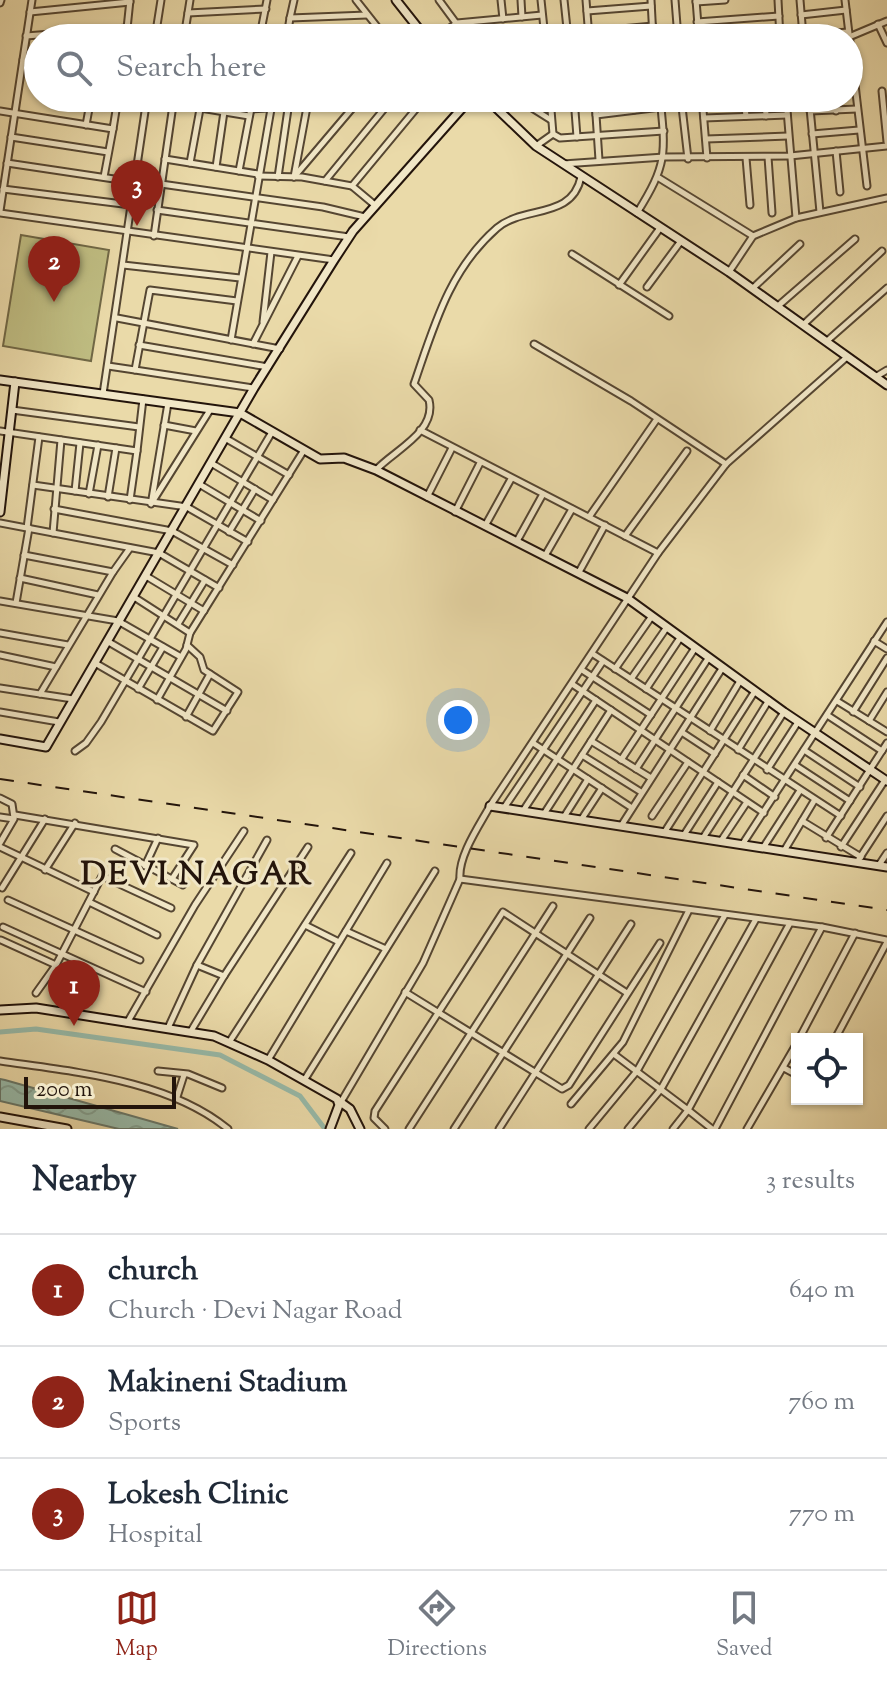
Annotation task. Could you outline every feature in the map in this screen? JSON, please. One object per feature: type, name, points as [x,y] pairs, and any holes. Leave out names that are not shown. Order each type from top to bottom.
[{"type":"street","points":[[28,24],[32,0]]},
{"type":"street","points":[[157,24],[161,0]]},
{"type":"street","points":[[186,24],[190,0]]},
{"type":"street","points":[[263,24],[267,0]]},
{"type":"street","points":[[289,24],[294,0]]},
{"type":"street","points":[[356,0],[374,24]]},
{"type":"street","points":[[396,0],[415,24]]},
{"type":"street","points":[[439,0],[457,23],[542,15]]},
{"type":"street","points":[[501,0],[503,19]]},
{"type":"street","points":[[521,0],[522,17]]},
{"type":"street","points":[[541,0],[543,24]]},
{"type":"street","points":[[564,0],[567,24]]},
{"type":"street","points":[[586,0],[588,24]]},
{"type":"street","points":[[675,0],[677,24]]},
{"type":"street","points":[[725,0],[696,1],[697,22],[779,16]]},
{"type":"street","points":[[778,0],[779,24]]},
{"type":"street","points":[[800,0],[802,24]]},
{"type":"street","points":[[845,0],[848,24]]},
{"type":"street","points":[[30,12],[130,1],[127,24]]},
{"type":"street","points":[[587,11],[651,3],[653,24]]},
{"type":"street","points":[[188,13],[266,9]]},
{"type":"street","points":[[801,15],[846,10]]},
{"type":"street","points":[[290,18],[367,15]]},
{"type":"street","points":[[863,29],[887,21]]},
{"type":"street","points":[[878,24],[887,43]]},
{"type":"street","points":[[24,52],[0,212],[127,233],[334,260]]},
{"type":"street","points":[[562,164],[664,157],[790,156],[887,144],[882,91]]},
{"type":"street","points":[[0,111],[113,129]]},
{"type":"street","points":[[86,125],[88,112]]},
{"type":"street","points":[[104,177],[116,112]]},
{"type":"street","points":[[103,394],[117,318],[144,112]]},
{"type":"street","points":[[154,236],[171,112]]},
{"type":"street","points":[[190,163],[197,112]]},
{"type":"street","points":[[219,112],[250,112],[239,171]]},
{"type":"street","points":[[231,340],[244,248],[270,112]]},
{"type":"street","points":[[278,177],[288,112]]},
{"type":"street","points":[[294,177],[306,112]]},
{"type":"street","points":[[294,177],[349,112]]},
{"type":"street","points":[[325,181],[382,112]]},
{"type":"street","points":[[352,186],[413,112]]},
{"type":"street","points":[[0,739],[46,747],[254,388],[334,260],[365,217],[459,112]]},
{"type":"street","points":[[501,112],[536,146],[753,288],[887,385]]},
{"type":"street","points":[[538,112],[551,120]]},
{"type":"street","points":[[551,112],[553,134]]},
{"type":"street","points":[[575,112],[577,137]]},
{"type":"street","points":[[596,112],[599,160]]},
{"type":"street","points":[[596,115],[619,112]]},
{"type":"street","points":[[637,213],[659,178],[664,157],[662,112]]},
{"type":"street","points":[[683,112],[688,159]]},
{"type":"street","points":[[703,112],[707,158]]},
{"type":"street","points":[[746,112],[746,116]]},
{"type":"street","points":[[766,112],[766,116]]},
{"type":"street","points":[[787,112],[796,218]]},
{"type":"street","points":[[810,112],[820,212]]},
{"type":"street","points":[[857,112],[867,186]]},
{"type":"street","points":[[216,167],[224,113]]},
{"type":"street","points":[[704,118],[787,115]]},
{"type":"street","points":[[812,134],[859,130]]},
{"type":"street","points":[[553,134],[560,138],[664,131]]},
{"type":"street","points":[[536,146],[553,134]]},
{"type":"street","points":[[706,139],[788,136]]},
{"type":"street","points":[[11,137],[108,152]]},
{"type":"street","points":[[836,151],[840,192]]},
{"type":"street","points":[[768,157],[772,213]]},
{"type":"street","points":[[746,158],[750,205]]},
{"type":"street","points":[[165,159],[258,175],[352,186],[376,206]]},
{"type":"street","points":[[7,163],[134,182]]},
{"type":"street","points":[[376,470],[420,430],[431,403],[414,384],[434,322],[456,276],[501,225],[512,218],[557,208],[575,192],[581,177]]},
{"type":"street","points":[[659,178],[753,236]]},
{"type":"street","points":[[161,184],[323,207],[365,217]]},
{"type":"street","points":[[3,189],[131,205]]},
{"type":"street","points":[[729,272],[753,236],[796,218],[887,198]]},
{"type":"street","points":[[157,210],[349,237]]},
{"type":"street","points":[[619,285],[660,228]]},
{"type":"street","points":[[778,306],[855,239]]},
{"type":"street","points":[[647,287],[681,241]]},
{"type":"street","points":[[753,288],[800,244]]},
{"type":"street","points":[[804,324],[882,251]]},
{"type":"street","points":[[263,325],[271,252]]},
{"type":"street","points":[[572,254],[669,316]]},
{"type":"street","points":[[253,344],[298,256]]},
{"type":"street","points":[[123,265],[240,278]]},
{"type":"street","points":[[827,341],[887,288]]},
{"type":"street","points":[[135,370],[150,290],[237,301]]},
{"type":"street","points":[[117,318],[280,349]]},
{"type":"street","points":[[534,344],[726,464]]},
{"type":"street","points":[[139,345],[268,367]]},
{"type":"street","points":[[330,1129],[340,1102],[436,936],[459,881],[459,872],[470,843],[490,806],[593,654],[627,598],[726,464],[848,356]]},
{"type":"street","points":[[108,366],[254,388]]},
{"type":"street","points":[[877,376],[887,370]]},
{"type":"street","points":[[0,380],[240,413],[320,459],[344,458],[376,470],[627,598],[798,722],[886,780],[841,847]]},
{"type":"street","points":[[0,512],[1,478],[15,382]]},
{"type":"street","points":[[130,500],[143,399]]},
{"type":"street","points":[[151,504],[168,403]]},
{"type":"street","points":[[151,504],[211,409]]},
{"type":"street","points":[[12,410],[139,427]]},
{"type":"street","points":[[589,517],[657,419]]},
{"type":"street","points":[[164,425],[196,431]]},
{"type":"street","points":[[420,430],[658,553]]},
{"type":"street","points":[[0,431],[137,451]]},
{"type":"street","points":[[75,751],[89,740],[126,681],[272,432]]},
{"type":"street","points":[[16,603],[39,437]]},
{"type":"street","points":[[225,438],[289,475]]},
{"type":"street","points":[[53,533],[61,440]]},
{"type":"street","points":[[75,491],[80,443]]},
{"type":"street","points":[[89,494],[98,445]]},
{"type":"street","points":[[108,497],[116,448]]},
{"type":"street","points":[[427,497],[452,448]]},
{"type":"street","points":[[157,700],[187,645],[190,633],[304,450]]},
{"type":"street","points":[[625,536],[687,451]]},
{"type":"street","points":[[211,463],[273,500]]},
{"type":"street","points":[[455,512],[480,463]]},
{"type":"street","points":[[485,526],[511,479]]},
{"type":"street","points":[[199,484],[261,521]]},
{"type":"street","points":[[33,485],[187,507],[248,542]]},
{"type":"street","points":[[229,532],[255,489]]},
{"type":"street","points":[[517,541],[543,494]]},
{"type":"street","points":[[54,509],[172,531],[233,565]]},
{"type":"street","points":[[546,554],[572,509]]},
{"type":"street","points":[[0,523],[159,553],[219,588]]},
{"type":"street","points":[[579,572],[605,525]]},
{"type":"street","points":[[40,694],[98,595],[130,548]]},
{"type":"street","points":[[24,555],[113,572]]},
{"type":"street","points":[[146,576],[204,611]]},
{"type":"street","points":[[20,578],[98,595]]},
{"type":"street","points":[[178,624],[205,580]]},
{"type":"street","points":[[134,597],[190,633]]},
{"type":"street","points":[[0,601],[118,621],[181,657]]},
{"type":"street","points":[[615,669],[652,616]]},
{"type":"street","points":[[742,845],[887,622]]},
{"type":"street","points":[[631,679],[667,627]]},
{"type":"street","points":[[0,633],[68,645]]},
{"type":"street","points":[[646,689],[680,638]]},
{"type":"street","points":[[106,641],[227,711]]},
{"type":"street","points":[[874,641],[887,649]]},
{"type":"street","points":[[94,662],[213,731],[237,690],[210,674],[187,645]]},
{"type":"street","points":[[138,689],[163,647]]},
{"type":"street","points":[[621,760],[695,648]]},
{"type":"street","points":[[593,654],[799,792],[841,816]]},
{"type":"street","points":[[0,655],[56,667]]},
{"type":"street","points":[[636,769],[709,657]]},
{"type":"street","points":[[853,712],[887,658]]},
{"type":"street","points":[[504,808],[603,661]]},
{"type":"street","points":[[621,826],[723,667]]},
{"type":"street","points":[[582,670],[651,715]]},
{"type":"street","points":[[186,717],[210,674]]},
{"type":"street","points":[[710,731],[741,680]]},
{"type":"street","points":[[572,684],[764,813]]},
{"type":"street","points":[[0,688],[73,699]]},
{"type":"street","points":[[664,833],[755,691]]},
{"type":"street","points":[[869,721],[887,692]]},
{"type":"street","points":[[523,811],[596,700]]},
{"type":"street","points":[[738,750],[769,700]]},
{"type":"street","points":[[837,701],[887,732]]},
{"type":"street","points":[[544,814],[611,710]]},
{"type":"street","points":[[0,712],[59,722]]},
{"type":"street","points":[[703,838],[784,712]]},
{"type":"street","points":[[827,715],[882,751]]},
{"type":"street","points":[[767,770],[798,722]]},
{"type":"street","points":[[683,733],[715,754]]},
{"type":"street","points":[[591,741],[651,778]]},
{"type":"street","points":[[533,743],[632,808]]},
{"type":"street","points":[[826,838],[887,743]]},
{"type":"street","points":[[804,750],[860,787]]},
{"type":"street","points":[[582,755],[641,792]]},
{"type":"street","points":[[652,816],[688,762]]},
{"type":"street","points":[[795,765],[850,801]]},
{"type":"street","points":[[743,775],[775,797]]},
{"type":"street","points":[[564,817],[588,779]]},
{"type":"street","points":[[684,836],[718,782]]},
{"type":"street","points":[[581,820],[602,788]]},
{"type":"street","points":[[763,848],[799,792]]},
{"type":"street","points":[[0,798],[12,804],[15,817],[0,845],[94,892]]},
{"type":"street","points":[[784,851],[814,801]]},
{"type":"street","points":[[721,841],[747,802]]},
{"type":"street","points":[[490,806],[883,866],[887,853]]},
{"type":"street","points":[[859,860],[887,816]]},
{"type":"street","points":[[0,817],[75,823],[194,845],[172,879]]},
{"type":"street","points":[[2,888],[45,819]]},
{"type":"street","points":[[802,821],[859,860]]},
{"type":"street","points":[[45,870],[75,823]]},
{"type":"street","points":[[126,1024],[195,905],[244,831]]},
{"type":"street","points":[[145,866],[158,838]]},
{"type":"street","points":[[168,1028],[197,965],[267,840]]},
{"type":"street","points":[[191,1031],[308,847]]},
{"type":"street","points":[[115,849],[183,885]]},
{"type":"street","points":[[230,1041],[351,853]]},
{"type":"street","points":[[268,1060],[387,863]]},
{"type":"street","points":[[305,1079],[435,871]]},
{"type":"street","points":[[36,993],[56,965],[102,876],[171,908]]},
{"type":"street","points":[[459,881],[822,927],[887,941],[838,1033]]},
{"type":"street","points":[[8,900],[140,960]]},
{"type":"street","points":[[89,902],[157,935]]},
{"type":"street","points":[[409,1129],[553,906]]},
{"type":"street","points":[[571,1104],[615,1055],[689,910]]},
{"type":"street","points":[[385,1129],[374,1118],[375,1111],[500,914],[506,913],[627,993]]},
{"type":"street","points":[[589,1129],[637,1071],[725,915]]},
{"type":"street","points":[[454,1129],[590,918]]},
{"type":"street","points":[[628,1129],[661,1089],[756,919]]},
{"type":"street","points":[[673,1129],[688,1110],[790,923]]},
{"type":"street","points":[[499,1129],[631,924]]},
{"type":"street","points":[[305,925],[339,942]]},
{"type":"street","points":[[3,927],[146,992]]},
{"type":"street","points":[[615,1055],[714,1129],[822,927]]},
{"type":"street","points":[[346,931],[386,949]]},
{"type":"street","points":[[802,1033],[855,933]]},
{"type":"street","points":[[1,940],[56,965]]},
{"type":"street","points":[[405,992],[557,1087],[569,1085],[660,943]]},
{"type":"street","points":[[197,965],[224,976]]},
{"type":"street","points":[[0,1010],[36,1008],[126,1024],[191,1031],[230,1041],[305,1079],[340,1102],[353,1112],[360,1129]]},
{"type":"street","points":[[747,1129],[791,1054]]},
{"type":"street","points":[[0,1061],[177,1097],[207,1111],[228,1129]]},
{"type":"street","points":[[784,1068],[791,1072]]},
{"type":"street","points":[[158,1071],[184,1075],[222,1088]]},
{"type":"street","points":[[177,1097],[184,1075]]},
{"type":"street","points":[[0,1117],[67,1129]]},
{"type":"shaded area","points":[[21,235],[109,250],[91,361],[3,346]]},
{"type":"water","points":[[0,1079],[178,1129],[119,1129],[0,1101]]},
{"type":"waterway","points":[[0,1032],[36,1029],[220,1055],[300,1096],[325,1129]]},
{"type":"railway","points":[[0,779],[887,910]]},
{"type":"place","name":"Lokesh Clinic","points":[[137,226]]},
{"type":"place","name":"Makineni Stadium","points":[[54,302]]},
{"type":"place","name":"church","points":[[74,1026]]},
{"type":"district","name":"DEVI NAGAR","points":[[197,873]]}]
